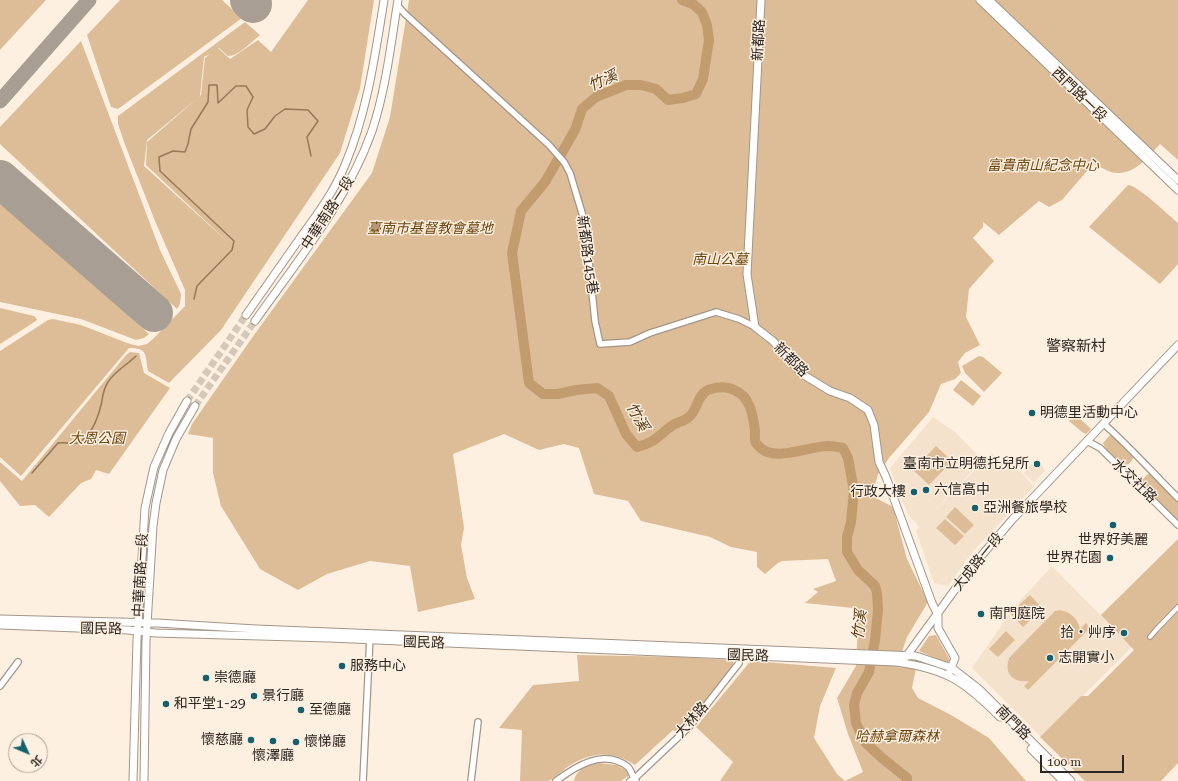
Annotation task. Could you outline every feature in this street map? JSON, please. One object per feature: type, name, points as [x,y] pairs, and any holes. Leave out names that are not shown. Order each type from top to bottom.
[{"type":"street","name":"中華南路一段","points":[[246,315],[318,213],[334,188],[345,166],[358,129],[371,77],[384,0]]},
{"type":"street","name":"新都路","points":[[762,0],[747,274],[755,327],[773,341],[802,374],[830,390],[850,398],[868,410],[874,426],[879,462],[886,476],[932,603],[938,615],[938,628],[955,658],[950,672]]},
{"type":"street","name":"西門路一段","points":[[980,0],[1178,190]]},
{"type":"street","name":"西門路一段","points":[[988,0],[1178,180]]},
{"type":"street","name":"中華南路一段","points":[[255,321],[329,216],[355,172],[372,130],[385,78],[397,3]]},
{"type":"street","name":"新都路145巷","points":[[397,3],[405,14],[549,145],[564,162],[570,173],[585,223],[595,321],[600,344],[630,342],[650,333],[716,312],[739,319],[755,327]]},
{"type":"street","name":"大成路一段","points":[[902,663],[970,569],[1012,520],[1178,345]]},
{"type":"street","name":"中華南路一段","points":[[133,781],[138,623],[144,515],[154,467],[169,433],[187,401]]},
{"type":"street","name":"中華南路一段","points":[[144,781],[146,631],[148,623],[153,526],[156,502],[164,470],[176,439],[195,406]]},
{"type":"street","name":"水交社路","points":[[1104,424],[1137,454],[1151,471],[1178,498]]},
{"type":"street","name":"水交社路","points":[[1087,441],[1100,448],[1178,525]]},
{"type":"street","points":[[1150,637],[1178,607]]},
{"type":"street","name":"國民路","points":[[0,618],[148,623],[370,637]]},
{"type":"street","name":"國民路","points":[[0,625],[146,631],[156,633],[370,637],[894,659]]},
{"type":"street","points":[[363,781],[370,637]]},
{"type":"street","name":"大林路","points":[[633,780],[690,726],[739,663],[741,653]]},
{"type":"street","points":[[894,659],[916,656],[950,672]]},
{"type":"street","points":[[894,659],[902,663],[950,672]]},
{"type":"street","points":[[0,686],[18,662]]},
{"type":"street","name":"南門路","points":[[950,672],[971,689],[1063,781]]},
{"type":"street","name":"南門路","points":[[950,672],[979,689],[1071,781]]},
{"type":"street","points":[[471,781],[478,722]]},
{"type":"street","points":[[556,781],[581,764],[602,759],[616,761],[630,769],[633,780]]},
{"type":"shaded area","points":[[933,417],[955,432],[983,460],[929,516],[992,453],[1001,463],[1021,472],[1034,486],[971,554],[948,586],[934,583],[916,531],[919,527],[907,513],[890,468]]},
{"type":"shaded area","name":"臺南市立明德托兒所","points":[[1038,457],[1045,471],[1034,483],[1023,473]]},
{"type":"shaded area","name":"志開實小","points":[[1052,566],[1132,647],[1041,737],[972,668],[1014,607]]},
{"type":"green space","points":[[0,0],[46,0],[0,50]]},
{"type":"green space","points":[[120,0],[222,0],[242,18],[118,109],[111,107],[87,35]]},
{"type":"green space","points":[[308,0],[374,0],[360,88],[340,153],[221,330],[169,383],[148,371],[146,356],[143,351],[140,349],[129,348],[21,476],[0,457],[0,351],[48,320],[53,319],[81,325],[138,346],[147,344],[185,306],[185,290],[155,221],[124,142],[118,124],[118,116],[245,22],[260,35],[236,54],[228,56],[218,48],[230,59],[258,40],[271,52]],"holes":[[[210,54],[205,58],[200,96],[204,57]],[[197,99],[147,142],[146,165],[230,244],[144,166],[147,140]]]},
{"type":"green space","name":"南山公墓","points":[[409,0],[1178,0],[1178,160],[1160,144],[1141,163],[1130,171],[1124,173],[1111,172],[1093,164],[1062,200],[1049,207],[1039,201],[999,235],[983,222],[983,227],[973,238],[994,261],[969,289],[966,317],[980,345],[965,353],[958,362],[961,373],[955,379],[941,384],[929,412],[889,458],[878,474],[872,496],[893,507],[907,559],[928,602],[907,637],[897,667],[916,668],[912,688],[918,698],[951,715],[989,738],[1026,781],[845,781],[863,772],[848,734],[837,698],[856,666],[858,622],[853,608],[805,603],[818,592],[813,589],[836,581],[828,559],[782,561],[765,574],[757,567],[757,552],[731,547],[710,537],[641,521],[628,501],[594,494],[579,448],[564,444],[539,450],[504,434],[453,454],[464,528],[461,545],[467,578],[475,599],[418,612],[410,566],[370,561],[327,574],[298,590],[260,569],[221,506],[213,473],[213,438],[188,434],[192,424],[254,335],[372,173],[390,117]]},
{"type":"green space","points":[[81,41],[160,250],[181,294],[180,304],[177,309],[0,144],[0,127]]},
{"type":"green space","points":[[1128,185],[1146,195],[1178,223],[1178,264],[1160,284],[1089,227]]},
{"type":"green space","points":[[0,204],[81,273],[149,334],[144,338],[136,340],[81,319],[0,302]]},
{"type":"green space","points":[[0,308],[34,316],[37,319],[0,344]]},
{"type":"green space","name":"大恩公園","points":[[130,352],[139,353],[144,373],[170,388],[109,474],[96,470],[91,479],[81,483],[49,517],[35,505],[20,506],[0,481],[0,462],[22,481]]},
{"type":"green space","points":[[979,356],[983,357],[1002,373],[984,392],[965,373],[962,366]]},
{"type":"green space","points":[[961,380],[981,396],[973,406],[953,390]]},
{"type":"green space","points":[[1075,414],[1091,429],[1086,434],[1069,421]]},
{"type":"green space","points":[[1110,435],[1115,437],[1133,454],[1134,457],[1129,464],[1126,465],[1119,461],[1107,450],[1103,443]]},
{"type":"green space","points":[[936,446],[952,461],[929,485],[913,470]]},
{"type":"green space","points":[[1148,474],[1152,474],[1178,500],[1178,521],[1142,486],[1143,479]]},
{"type":"green space","points":[[955,507],[974,525],[965,534],[946,517]]},
{"type":"green space","points":[[945,519],[964,536],[955,545],[936,528]]},
{"type":"green space","points":[[1178,539],[1178,763],[1161,781],[1085,781],[1040,737],[1081,696],[1088,696],[1134,650],[1101,615]]},
{"type":"green space","points":[[1030,595],[1043,609],[1023,627],[1010,613]]},
{"type":"green space","points":[[1060,610],[1073,616],[1078,622],[1080,629],[1086,623],[1090,628],[1028,690],[1024,686],[1029,681],[1014,679],[1011,676],[1008,668],[1009,658],[1055,611]]},
{"type":"green space","points":[[1006,631],[1015,640],[998,657],[989,649]]},
{"type":"green space","points":[[936,635],[950,660],[947,663],[919,651],[929,636]]},
{"type":"green space","points":[[577,655],[684,657],[733,660],[734,667],[704,705],[677,733],[673,730],[635,765],[617,756],[600,754],[575,763],[548,781],[520,781],[522,730],[499,728],[533,685],[579,681]]},
{"type":"green space","points":[[754,661],[836,668],[820,706],[814,738],[837,774],[845,781],[720,781],[733,762],[696,727],[749,663]]},
{"type":"green space","points":[[599,763],[617,765],[631,774],[621,781],[574,781],[580,770]]},
{"type":"waterway","name":"竹溪","points":[[682,0],[693,4],[702,12],[707,25],[709,40],[703,79],[696,94],[668,100],[656,89],[641,85],[626,85],[596,97],[582,109],[575,130],[545,182],[521,211],[512,253],[529,383],[543,394],[558,394],[576,390],[597,388],[609,396],[626,434],[637,447],[649,443],[673,425],[692,414],[704,392],[721,387],[728,388],[739,393],[747,401],[752,413],[755,442],[762,449],[776,454],[828,446],[843,448],[848,458],[854,491],[851,522],[847,537],[847,552],[858,570],[875,586],[878,610],[875,640],[869,672],[857,693],[854,705],[856,723],[865,742],[907,778],[907,781]]},
{"type":"waterway","points":[[194,299],[197,286],[232,250],[234,241],[160,171],[159,157],[173,151],[185,152],[191,129],[208,102],[209,85],[217,85],[218,103],[236,86],[246,86],[253,97],[247,110],[248,127],[254,134],[265,129],[275,116],[285,109],[308,110],[318,121],[307,137],[311,156]]},
{"type":"waterway","points":[[32,473],[58,443],[77,443],[82,441],[90,433],[98,416],[106,385],[114,375],[136,356]]},
{"type":"taxiway","points":[[0,101],[89,0]]},
{"type":"runway","points":[[249,0],[253,4]]},
{"type":"runway","points":[[0,179],[154,313]]},
{"type":"tunnel","points":[[187,401],[246,315]]},
{"type":"tunnel","points":[[195,406],[255,321]]},
{"type":"place","name":"明德里活動中心","points":[[1032,413]]},
{"type":"place","name":"臺南市立明德托兒所","points":[[1037,464]]},
{"type":"place","name":"六信高中","points":[[926,490]]},
{"type":"place","name":"行政大樓","points":[[914,492]]},
{"type":"place","name":"亞洲餐旅學校","points":[[975,508]]},
{"type":"place","name":"世界好美麗","points":[[1113,525]]},
{"type":"place","name":"世界花園","points":[[1110,558]]},
{"type":"place","name":"南門庭院","points":[[981,614]]},
{"type":"place","name":"拾・艸序","points":[[1124,633]]},
{"type":"place","name":"志開實小","points":[[1050,658]]},
{"type":"place","name":"服務中心","points":[[342,666]]},
{"type":"place","name":"崇德廳","points":[[206,678]]},
{"type":"place","name":"景行廳","points":[[254,696]]},
{"type":"place","name":"和平堂1-29","points":[[166,704]]},
{"type":"place","name":"至德廳","points":[[301,710]]},
{"type":"place","name":"懷慈廳","points":[[251,740]]},
{"type":"place","name":"懷澤廳","points":[[273,741]]},
{"type":"place","name":"懷悌廳","points":[[296,742]]},
{"type":"district","name":"警察新村","points":[[1076,347]]},
{"type":"park label","name":"富貴南山紀念中心","points":[[1043,166]]},
{"type":"park label","name":"臺南市基督教會墓地","points":[[430,229]]},
{"type":"park label","name":"哈赫拿爾森林","points":[[897,737]]}]
